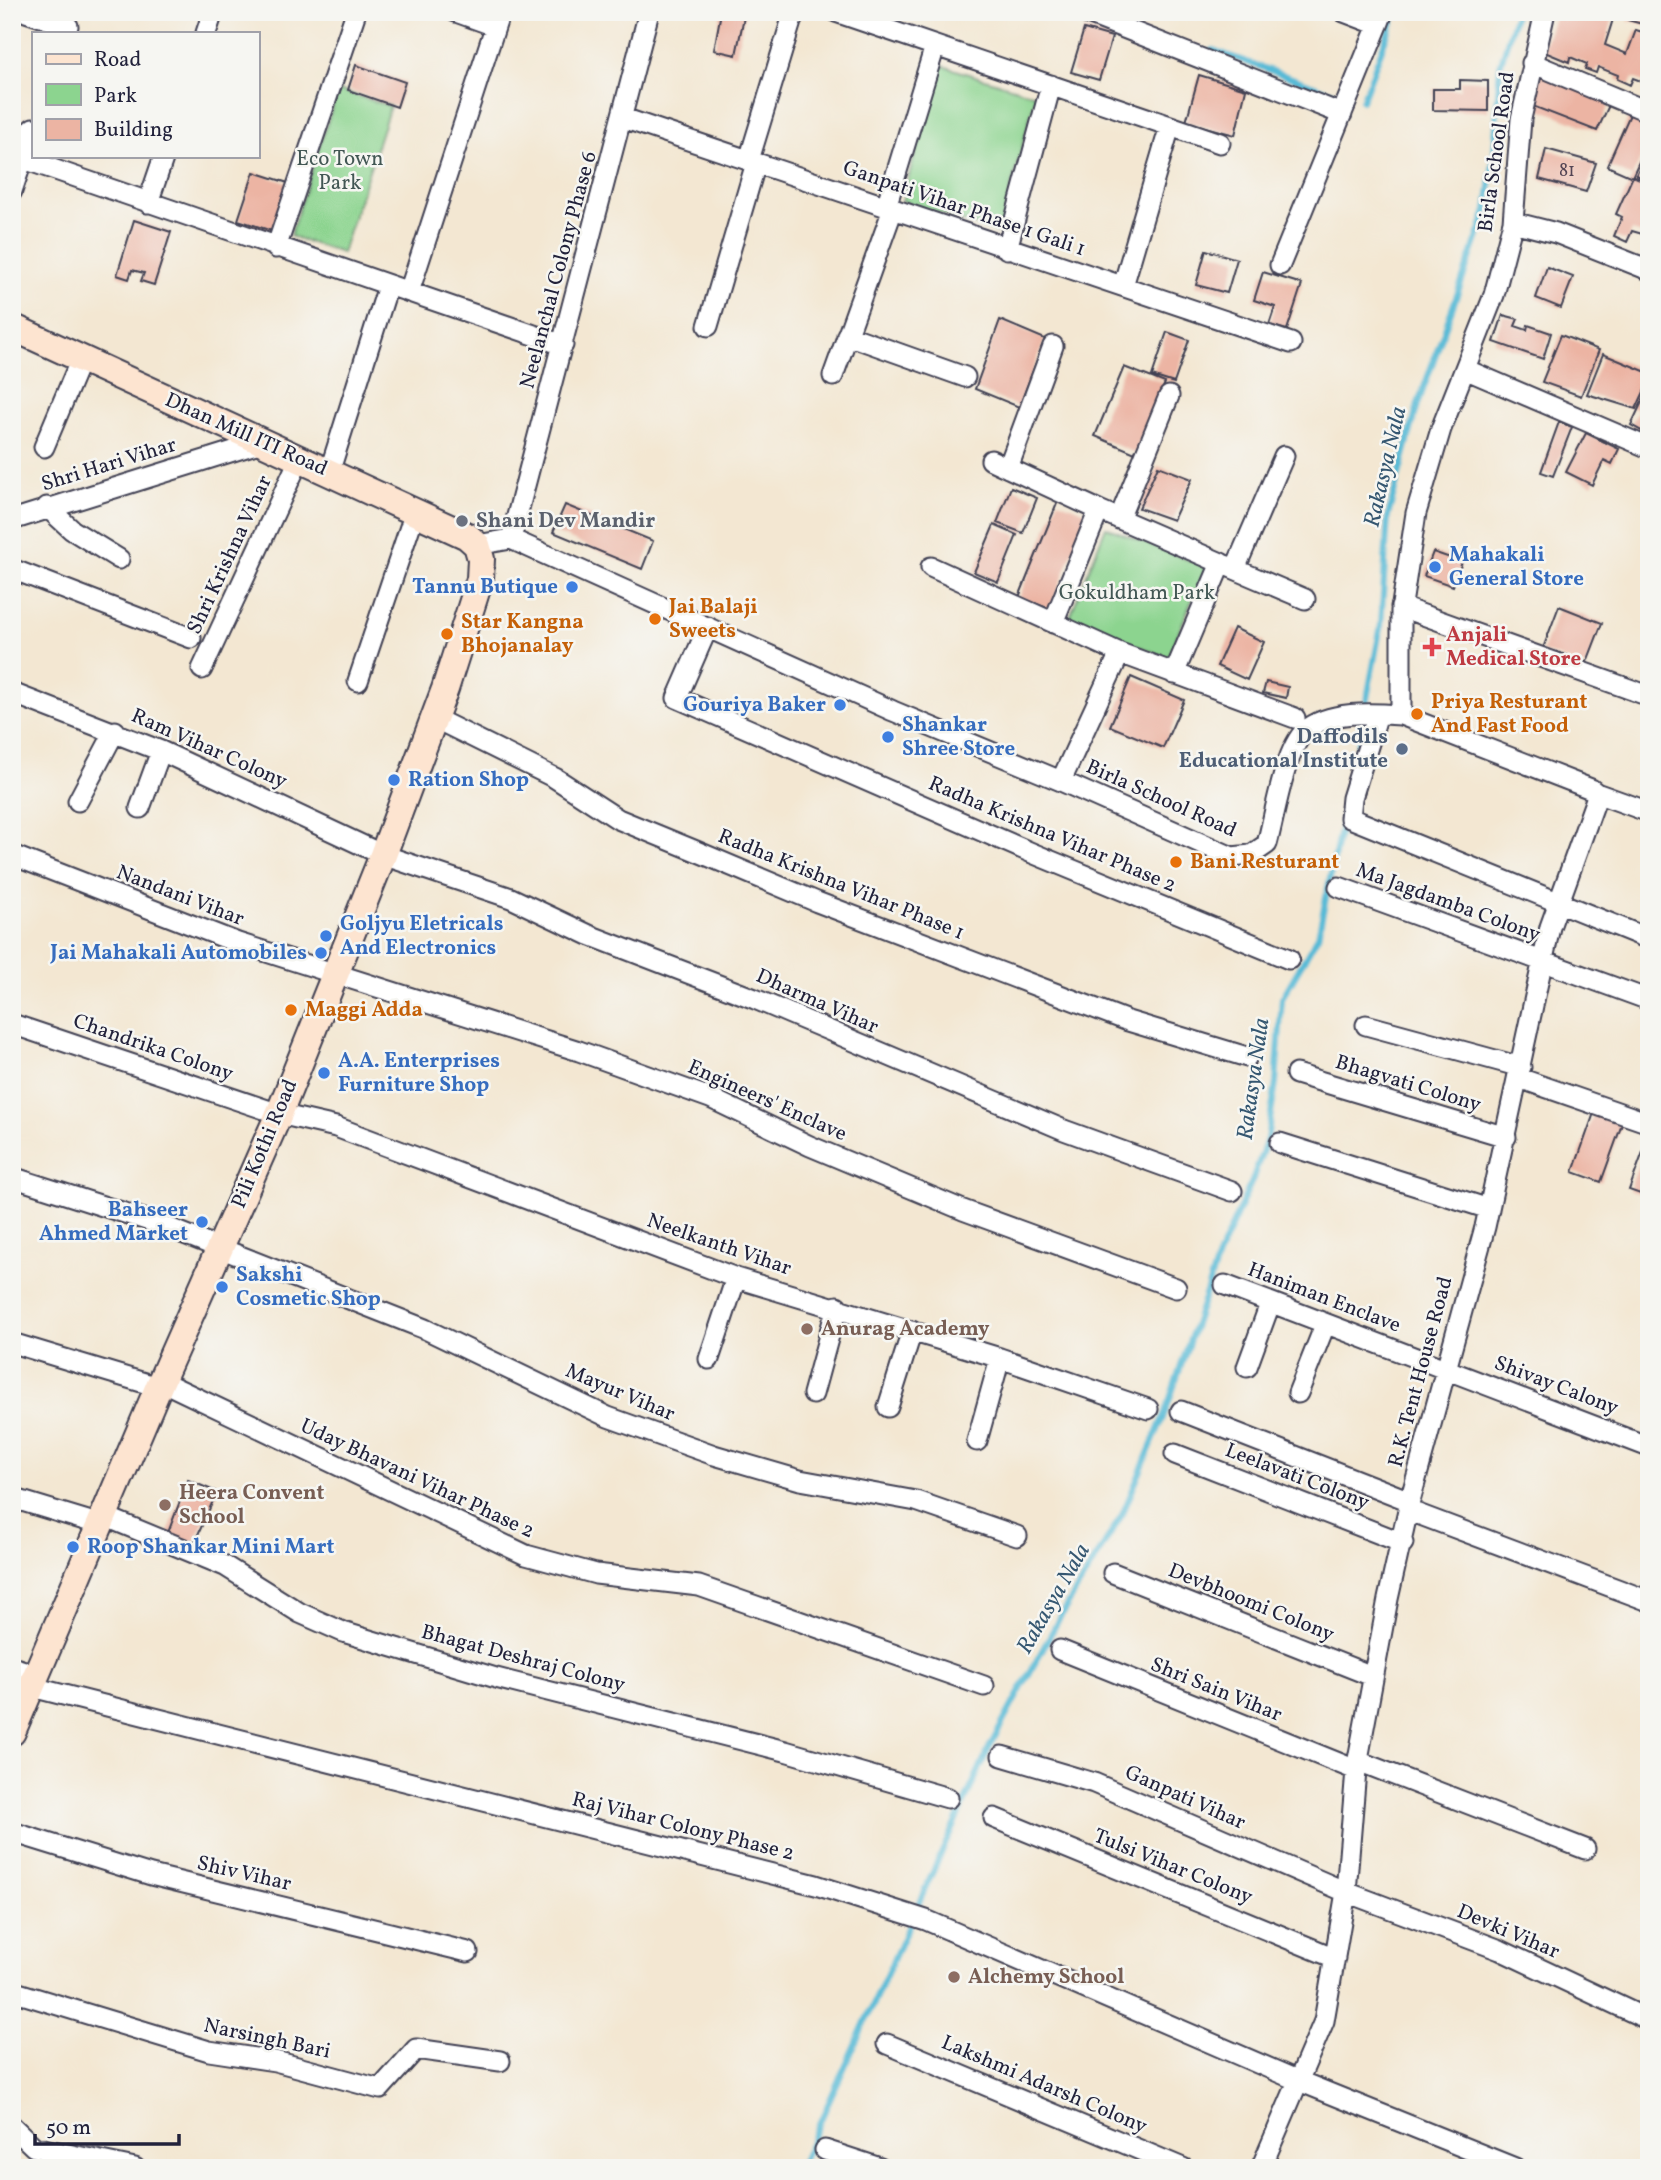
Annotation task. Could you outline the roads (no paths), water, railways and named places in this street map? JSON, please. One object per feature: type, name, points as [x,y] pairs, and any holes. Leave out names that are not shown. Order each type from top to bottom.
[{"type":"street","points":[[26,12],[69,24]]},
{"type":"street","points":[[206,32],[213,12]]},
{"type":"street","points":[[276,248],[356,12]]},
{"type":"street","points":[[409,292],[497,19],[456,12]]},
{"type":"street","name":"Neelanchal Colony Phase 6","points":[[510,538],[649,12]]},
{"type":"street","points":[[708,326],[794,12]]},
{"type":"street","points":[[836,12],[1220,143]]},
{"type":"street","points":[[1083,12],[1342,114]]},
{"type":"street","points":[[1280,265],[1381,19],[1344,12]]},
{"type":"street","name":"Birla School Road","points":[[510,538],[893,711],[1062,781],[1232,857],[1251,855],[1267,844],[1292,751],[1306,730],[1333,718],[1376,714],[1401,715],[1401,607],[1421,489],[1441,429],[1467,370],[1494,295],[1513,222],[1521,119],[1545,12]]},
{"type":"street","points":[[833,376],[889,208],[934,46]]},
{"type":"street","points":[[1532,63],[1649,113]]},
{"type":"street","points":[[1007,249],[1051,85]]},
{"type":"street","name":"Ganpati Vihar Phase 1 Gali 1","points":[[623,118],[1291,343]]},
{"type":"street","points":[[1123,286],[1170,126]]},
{"type":"street","points":[[12,191],[17,156],[32,130]]},
{"type":"street","points":[[17,156],[276,248],[563,345]]},
{"type":"street","points":[[148,202],[163,158]]},
{"type":"street","points":[[1513,222],[1556,233],[1649,270]]},
{"type":"street","points":[[329,473],[388,286]]},
{"type":"street","name":"Dhan Mill ITI Road","points":[[12,327],[259,443],[467,536],[477,545]]},
{"type":"street","points":[[847,335],[965,377]]},
{"type":"street","points":[[1053,346],[999,464],[1305,599]]},
{"type":"street","points":[[44,447],[81,359]]},
{"type":"street","points":[[1467,370],[1649,448]]},
{"type":"street","points":[[1119,519],[1169,396]]},
{"type":"street","name":"Shri Hari Vihar","points":[[12,520],[259,443]]},
{"type":"street","points":[[1174,674],[1284,456]]},
{"type":"street","name":"Shri Krishna Vihar","points":[[202,670],[299,460]]},
{"type":"street","points":[[47,507],[72,530],[119,559]]},
{"type":"street","points":[[1053,624],[1099,510]]},
{"type":"street","points":[[358,681],[415,512]]},
{"type":"street","points":[[477,545],[510,538]]},
{"type":"street","name":"Pili Kothi Road","points":[[12,1732],[27,1676],[103,1520],[279,1114],[383,855],[434,718],[480,579],[481,559],[477,545]]},
{"type":"street","points":[[931,567],[1120,653],[1295,718]]},
{"type":"street","points":[[12,569],[191,638]]},
{"type":"street","points":[[1401,607],[1649,696]]},
{"type":"street","name":"Radha Krishna Vihar Phase 2","points":[[708,627],[677,698],[1019,847],[1290,959]]},
{"type":"street","points":[[1062,781],[1120,653]]},
{"type":"street","name":"Ram Vihar Colony","points":[[12,693],[161,751],[383,855]]},
{"type":"street","points":[[1376,714],[1352,798],[1350,818],[1649,939]]},
{"type":"street","points":[[1401,715],[1649,812]]},
{"type":"street","name":"Radha Krishna Vihar Phase 1","points":[[434,718],[555,778],[618,819],[817,902],[1128,1021],[1247,1057]]},
{"type":"street","points":[[78,801],[115,732]]},
{"type":"street","points":[[141,808],[161,751]]},
{"type":"street","name":"R.K. Tent House Road","points":[[1261,2168],[1325,2021],[1346,1892],[1357,1765],[1372,1676],[1410,1506],[1489,1209],[1542,961],[1557,902],[1596,793]]},
{"type":"street","name":"Nandani Vihar","points":[[12,855],[238,943],[334,973]]},
{"type":"street","name":"Dharma Vihar","points":[[383,855],[511,898],[589,935],[755,999],[1063,1130],[1232,1191]]},
{"type":"street","name":"Ma Jagdamba Colony","points":[[1339,887],[1649,1000]]},
{"type":"street","name":"Engineers' Enclave","points":[[334,973],[579,1051],[710,1098],[810,1146],[963,1210],[1176,1288]]},
{"type":"street","name":"Chandrika Colony","points":[[12,1024],[279,1114]]},
{"type":"street","points":[[1366,1025],[1520,1073],[1649,1123]]},
{"type":"street","name":"Bhagvati Colony","points":[[1296,1074],[1506,1137]]},
{"type":"street","name":"Neelkanth Vihar","points":[[279,1114],[336,1127],[736,1278],[837,1306],[1148,1409]]},
{"type":"street","points":[[1280,1143],[1489,1209]]},
{"type":"street","name":"Mayur Vihar","points":[[12,1177],[159,1224],[425,1329],[608,1417],[715,1455],[800,1480],[916,1501],[1017,1536]]},
{"type":"street","points":[[709,1359],[736,1278]]},
{"type":"street","name":"Haniman Enclave","points":[[1225,1285],[1325,1325],[1447,1367]]},
{"type":"street","points":[[1247,1367],[1270,1304]]},
{"type":"street","points":[[813,1394],[837,1306]]},
{"type":"street","points":[[1298,1393],[1325,1325]]},
{"type":"street","points":[[888,1406],[912,1331]]},
{"type":"street","name":"Uday Bhavani Vihar Phase 2","points":[[12,1343],[160,1384],[526,1555],[596,1574],[699,1586],[984,1686]]},
{"type":"street","points":[[977,1441],[1000,1358]]},
{"type":"street","name":"Shivay Calony","points":[[1447,1367],[1649,1447]]},
{"type":"street","points":[[1181,1411],[1649,1601]]},
{"type":"street","name":"Leelavati Colony","points":[[1175,1454],[1403,1543]]},
{"type":"street","name":"Bhagat Deshraj Colony","points":[[12,1498],[103,1520],[225,1566],[300,1614],[343,1632],[496,1678],[785,1751],[948,1798]]},
{"type":"street","name":"Devbhoomi Colony","points":[[1112,1573],[1372,1676]]},
{"type":"street","name":"Shri Sain Vihar","points":[[1060,1650],[1357,1765],[1586,1849]]},
{"type":"street","name":"Raj Vihar Colony Phase 2","points":[[27,1676],[803,1881],[905,1912],[1299,2081],[1515,2168]]},
{"type":"street","name":"Ganpati Vihar","points":[[1002,1756],[1094,1783],[1346,1892]]},
{"type":"street","name":"Tulsi Vihar Colony","points":[[995,1818],[1335,1958]]},
{"type":"street","name":"Shiv Vihar","points":[[12,1832],[150,1875],[468,1952]]},
{"type":"street","name":"Devki Vihar","points":[[1346,1892],[1500,1950],[1649,2020]]},
{"type":"street","name":"Narsingh Bari","points":[[12,1991],[209,2051],[275,2061],[380,2089],[416,2049],[500,2061]]},
{"type":"street","name":"Lakshmi Adarsh Colony","points":[[887,2044],[1183,2168]]},
{"type":"street","points":[[12,2126],[34,2147],[135,2168]]},
{"type":"street","points":[[825,2150],[880,2168]]},
{"type":"waterway","points":[[1064,12],[1082,19]]},
{"type":"waterway","points":[[1362,101],[1396,12]]},
{"type":"waterway","name":"Rakasya Nala","points":[[1357,751],[1381,625],[1388,516],[1418,404],[1487,211],[1500,66],[1516,12]]},
{"type":"waterway","points":[[1209,53],[1213,50],[1340,95]]},
{"type":"waterway","name":"Rakasya Nala","points":[[799,2168],[989,1748],[1059,1619],[1122,1515],[1165,1413],[1219,1254],[1252,1181],[1267,1139],[1276,1083],[1282,998],[1318,936],[1343,816]]},
{"type":"place","name":"Shani Dev Mandir","points":[[462,521]]},
{"type":"place","name":"Mahakali General Store","points":[[1435,567]]},
{"type":"place","name":"Tannu Butique","points":[[572,587]]},
{"type":"place","name":"Jai Balaji Sweets","points":[[655,619]]},
{"type":"place","name":"Star Kangna Bhojanalay","points":[[447,634]]},
{"type":"place","name":"Anjali Medical Store","points":[[1432,647]]},
{"type":"place","name":"Gouriya Baker","points":[[840,705]]},
{"type":"place","name":"Priya Resturant And Fast Food","points":[[1417,714]]},
{"type":"place","name":"Shankar Shree Store","points":[[888,737]]},
{"type":"place","name":"Daffodils Educational Institute","points":[[1402,749]]},
{"type":"place","name":"Ration Shop","points":[[394,780]]},
{"type":"place","name":"Bani Resturant","points":[[1176,862]]},
{"type":"place","name":"Goljyu Eletricals And Electronics","points":[[326,936]]},
{"type":"place","name":"Jai Mahakali Automobiles","points":[[321,953]]},
{"type":"place","name":"Maggi Adda","points":[[291,1010]]},
{"type":"place","name":"A.A. Enterprises Furniture Shop","points":[[324,1073]]},
{"type":"place","name":"Bahseer Ahmed Market","points":[[202,1222]]},
{"type":"place","name":"Sakshi Cosmetic Shop","points":[[222,1287]]},
{"type":"place","name":"Anurag Academy","points":[[807,1329]]},
{"type":"place","name":"Heera Convent School","points":[[165,1505]]},
{"type":"place","name":"Roop Shankar Mini Mart","points":[[73,1547]]},
{"type":"place","name":"Alchemy School","points":[[954,1977]]},
{"type":"park label","name":"Eco Town Park","points":[[340,171]]},
{"type":"park label","name":"Gokuldham Park","points":[[1137,593]]}]
